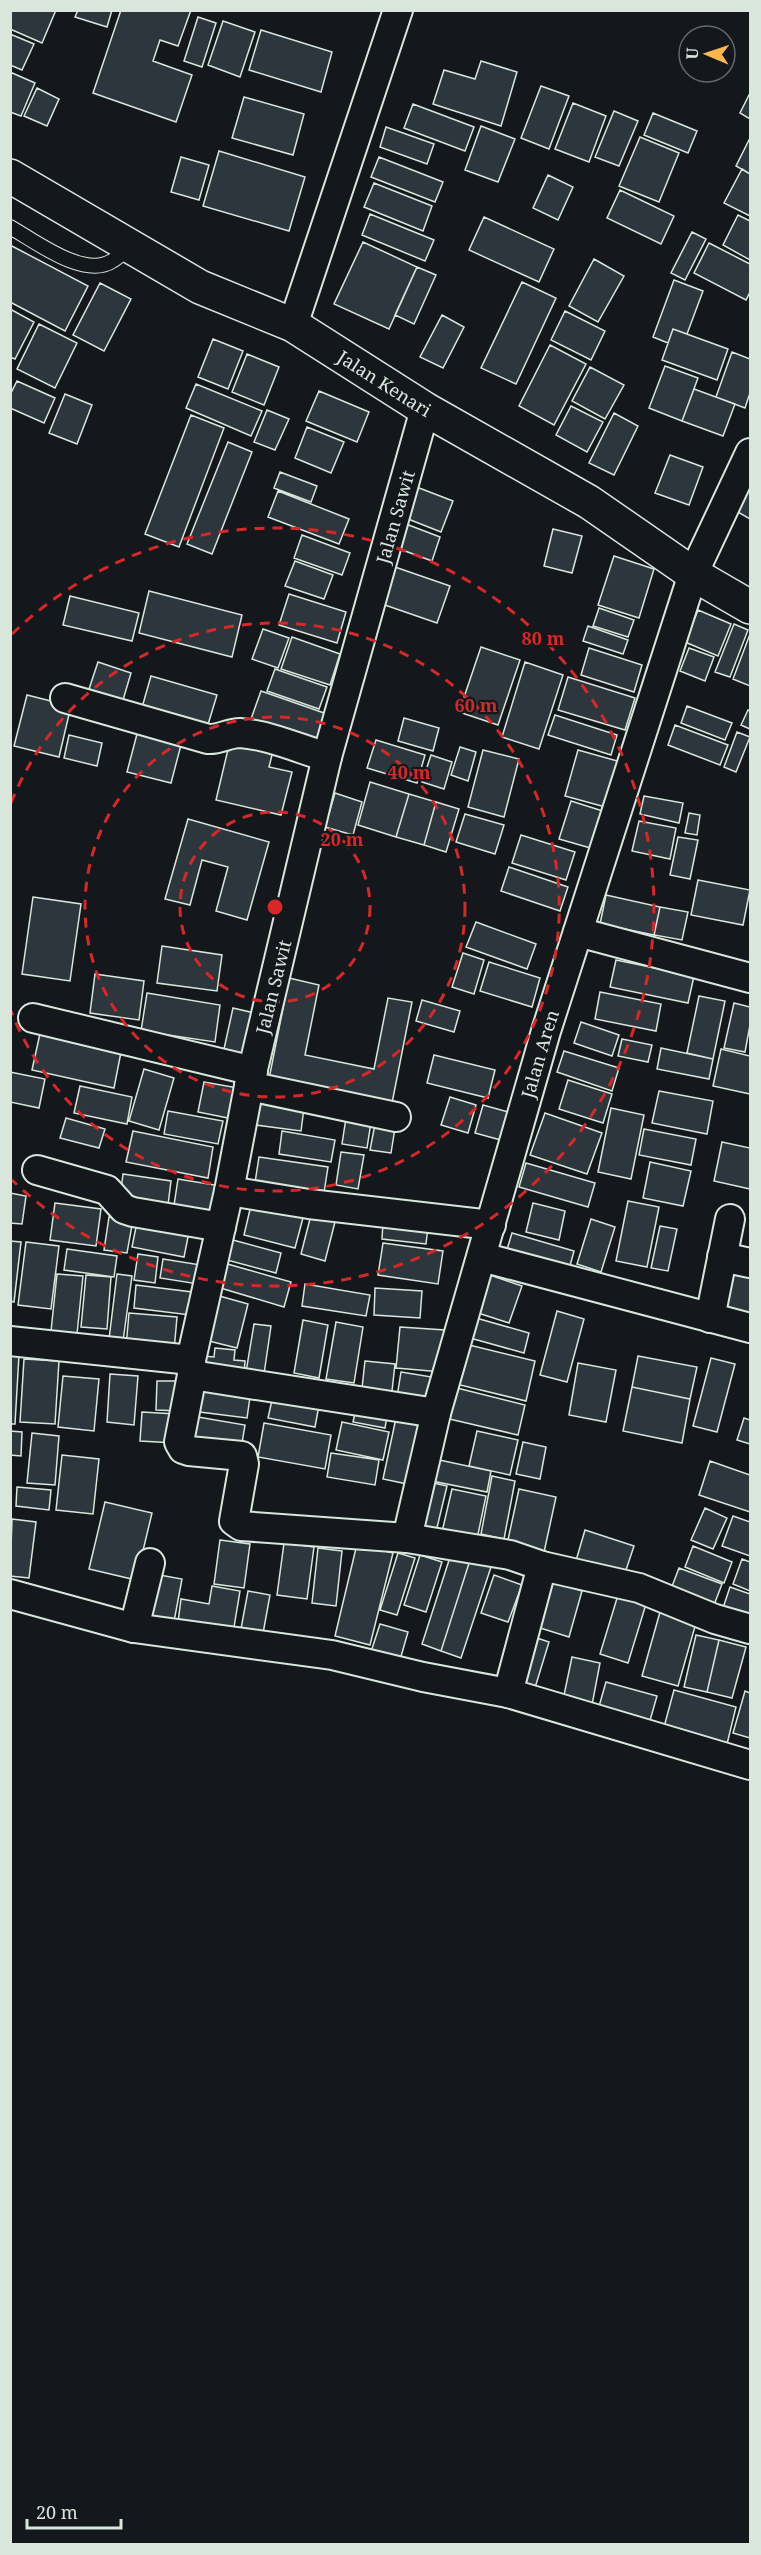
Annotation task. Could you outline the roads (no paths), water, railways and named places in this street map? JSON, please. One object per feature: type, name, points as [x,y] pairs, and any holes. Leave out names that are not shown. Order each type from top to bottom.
[{"type":"highway","name":"Jalan Kenari","points":[[10,176],[200,287],[294,325],[425,410],[589,502],[693,574],[750,607]]},
{"type":"street","points":[[294,325],[398,10]]},
{"type":"street","name":"Jalan Sawit","points":[[407,1538],[241,1526],[234,1521],[244,1464],[242,1456],[189,1451],[183,1449],[179,1442],[191,1368],[274,979],[327,757],[425,410]]},
{"type":"street","name":"Jalan Aren","points":[[407,1538],[436,1413],[546,1031],[693,574],[750,453]]},
{"type":"street","points":[[65,698],[208,739],[218,739],[232,734],[254,735],[327,757]]},
{"type":"street","points":[[578,932],[750,978]]},
{"type":"street","points":[[33,1018],[396,1117]]},
{"type":"street","points":[[37,1170],[107,1190],[124,1209],[221,1227]]},
{"type":"street","points":[[229,1191],[309,1204],[491,1225]]},
{"type":"street","points":[[710,1318],[730,1219]]},
{"type":"street","points":[[482,1257],[750,1328]]},
{"type":"street","points":[[722,1257],[750,1263]]},
{"type":"street","points":[[10,1341],[191,1368],[436,1413]]},
{"type":"street","points":[[407,1538],[510,1556],[542,1566],[639,1588],[715,1619],[750,1629]]},
{"type":"street","points":[[134,1628],[150,1563]]},
{"type":"street","points":[[508,1694],[542,1566]]},
{"type":"street","points":[[10,1594],[134,1628],[332,1655],[508,1694],[750,1765]]},
{"type":"lane","points":[[10,227],[75,263],[99,266],[140,250]]}]
